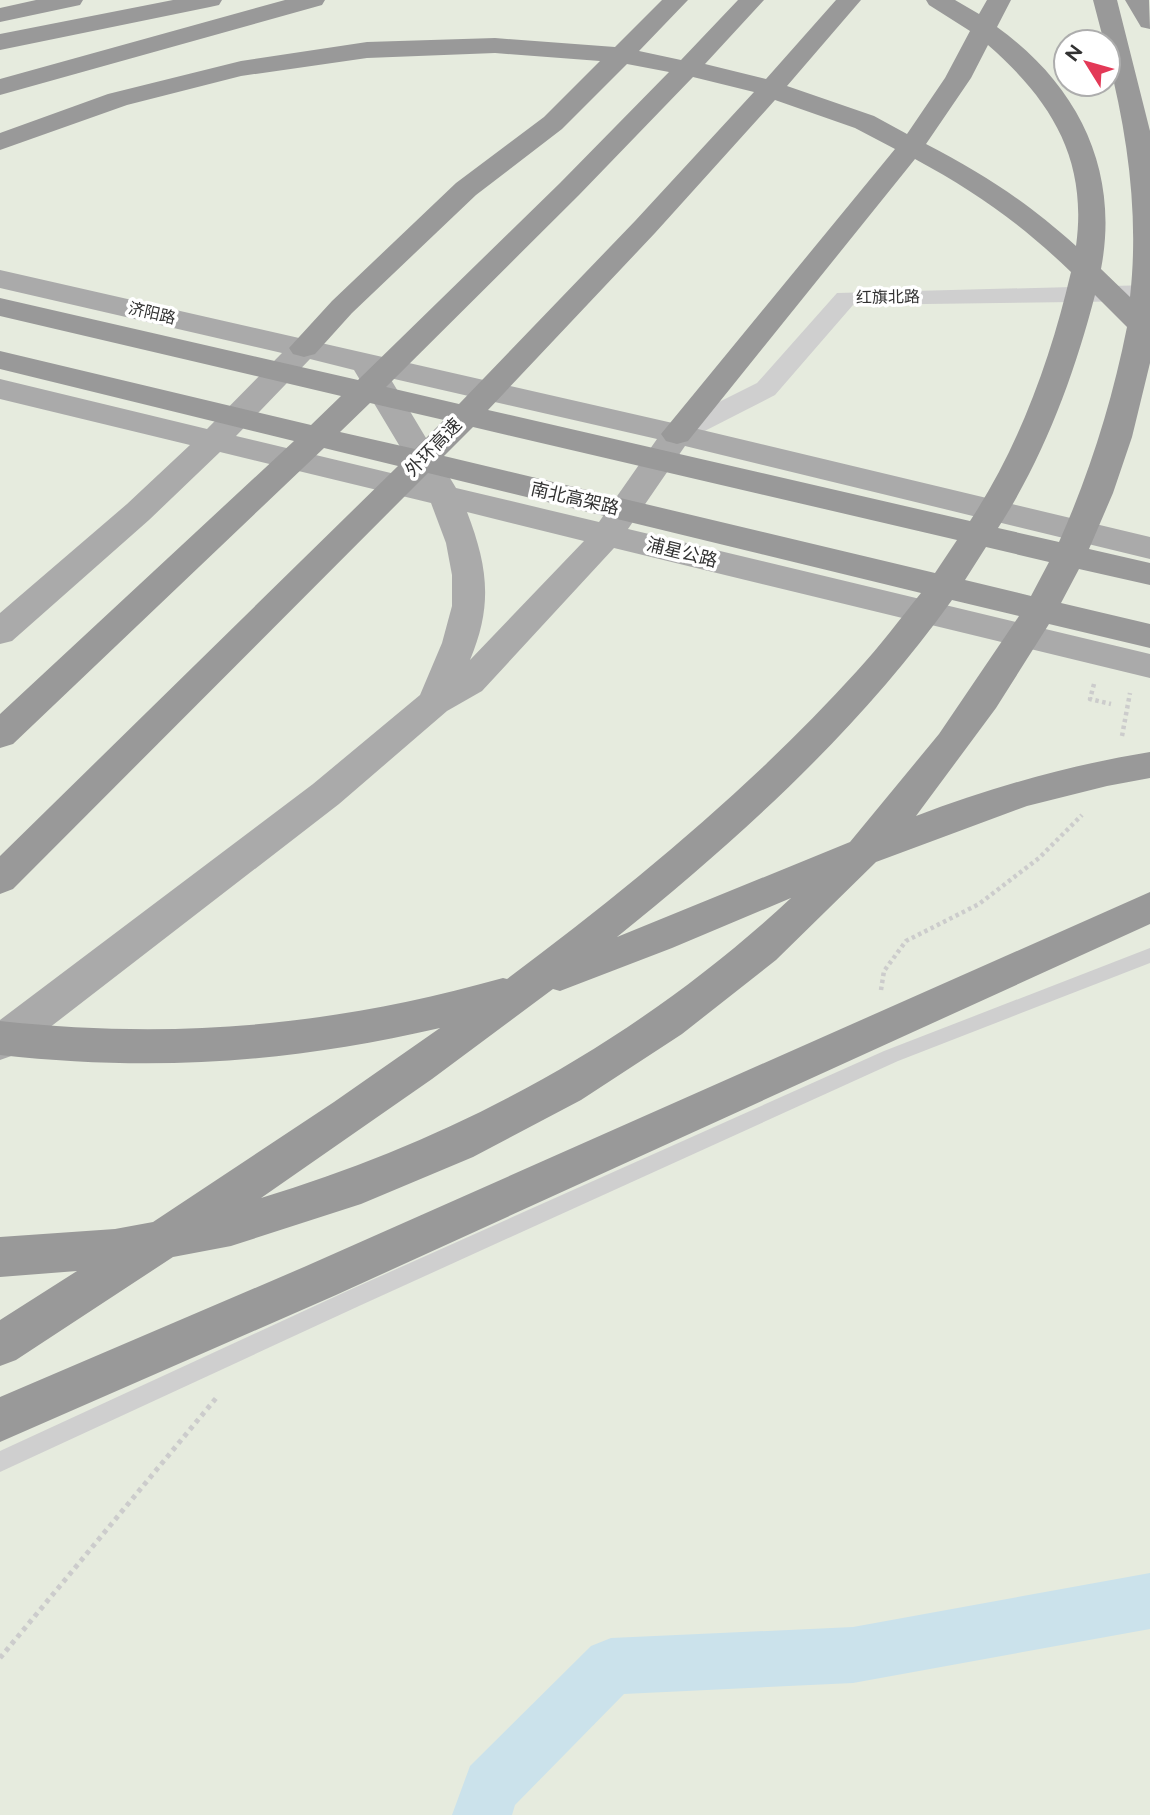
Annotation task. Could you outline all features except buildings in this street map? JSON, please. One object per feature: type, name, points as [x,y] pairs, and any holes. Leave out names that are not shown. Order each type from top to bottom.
[{"type":"highway","points":[[0,15],[71,0]]},
{"type":"highway","points":[[0,42],[210,0]]},
{"type":"highway","points":[[0,86],[313,0]]},
{"type":"highway","points":[[304,348],[342,307],[466,189],[553,122],[676,0]]},
{"type":"highway","points":[[0,735],[243,508],[432,326],[752,0]]},
{"type":"highway","name":"外环高速","points":[[0,879],[326,556],[511,367],[678,190],[849,0]]},
{"type":"highway","points":[[0,1345],[258,1178],[388,1089],[627,909],[720,831],[792,763],[838,715],[931,603],[976,537],[1031,438],[1071,334],[1083,284],[1093,213],[1086,166],[1068,119],[1035,72],[1000,39],[938,0]]},
{"type":"highway","points":[[677,434],[910,148],[958,78],[999,0]]},
{"type":"highway","points":[[0,1257],[81,1252],[151,1242],[219,1228],[353,1189],[417,1164],[512,1117],[618,1054],[735,971],[820,895],[903,806],[957,738],[1029,630],[1073,547],[1100,486],[1135,370],[1149,261],[1148,210],[1144,161],[1135,106],[1105,0]]},
{"type":"highway","points":[[1137,0],[1150,22]]},
{"type":"highway","points":[[0,142],[79,110],[160,85],[243,65],[333,51],[477,44],[572,49],[655,61],[715,72],[806,99],[934,156],[976,181],[1052,237],[1150,333]]},
{"type":"highway","points":[[0,307],[1150,574]]},
{"type":"highway","name":"南北高架路","points":[[0,360],[1150,636]]},
{"type":"highway","points":[[0,1040],[118,1048],[198,1047],[278,1041],[423,1016],[548,980],[606,958],[921,827],[1069,780],[1150,765]]},
{"type":"highway","points":[[0,1420],[320,1281],[1150,907]]},
{"type":"main road","name":"济阳路","points":[[0,279],[304,348]]},
{"type":"main road","points":[[0,632],[138,512],[213,441],[304,348],[677,434],[1150,548]]},
{"type":"main road","points":[[365,362],[445,496],[464,545],[469,572],[469,606],[460,640],[435,702]]},
{"type":"main road","points":[[0,389],[213,441]]},
{"type":"main road","points":[[0,1040],[326,794],[435,702],[470,681],[569,579],[608,534],[677,434]]},
{"type":"main road","name":"浦星公路","points":[[213,441],[1150,666]]},
{"type":"street","name":"红旗北路","points":[[677,434],[766,389],[846,298],[1150,293]]},
{"type":"lane","points":[[0,1462],[365,1293],[891,1056],[1150,956]]},
{"type":"shaded area","points":[[0,0],[1150,0],[1150,1815],[0,1815]]},
{"type":"waterway","points":[[482,1815],[491,1787],[611,1666],[853,1655],[1150,1601]]}]
